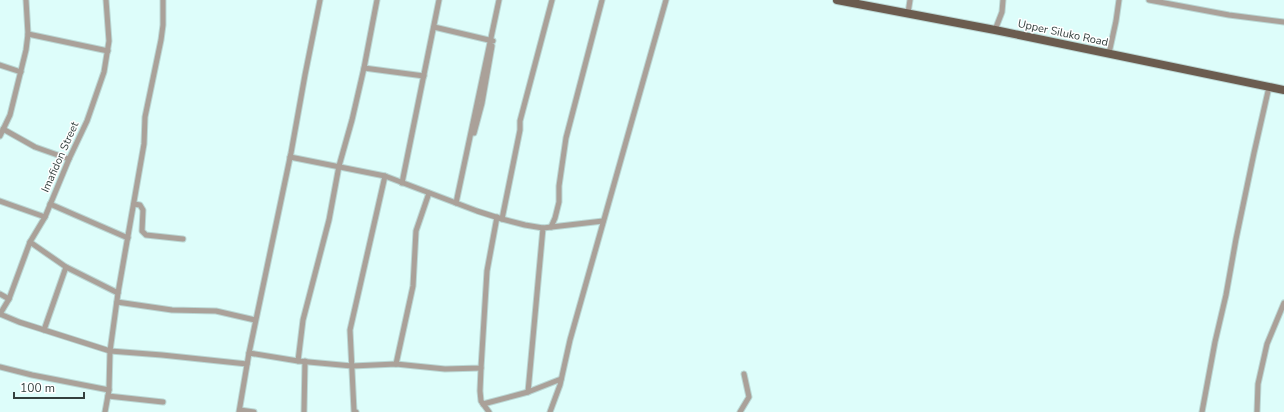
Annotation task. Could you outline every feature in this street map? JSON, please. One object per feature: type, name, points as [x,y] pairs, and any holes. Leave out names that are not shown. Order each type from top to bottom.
[{"type":"main road","name":"Upper Siluko Road","points":[[836,0],[996,30],[1284,90]]},
{"type":"street","points":[[0,136],[3,126],[10,115],[26,50],[28,34],[26,0]]},
{"type":"street","name":"Imafidon Street","points":[[0,314],[9,299],[30,242],[45,217],[69,159],[87,121],[104,72],[108,51],[109,28],[106,0]]},
{"type":"street","points":[[105,412],[109,390],[110,351],[118,293],[144,144],[145,118],[161,40],[163,25],[163,0]]},
{"type":"street","points":[[254,412],[239,411],[248,353],[290,157],[320,0]]},
{"type":"street","points":[[298,361],[303,320],[329,220],[339,166],[352,120],[364,68],[377,0]]},
{"type":"street","points":[[402,183],[439,0]]},
{"type":"street","points":[[474,133],[482,103],[499,0]]},
{"type":"street","points":[[456,203],[502,0]]},
{"type":"street","points":[[502,219],[512,174],[520,130],[520,121],[552,0]]},
{"type":"street","points":[[551,227],[559,202],[559,186],[566,138],[602,0]]},
{"type":"street","points":[[550,412],[561,379],[570,340],[666,0]]},
{"type":"street","points":[[908,13],[910,0]]},
{"type":"street","points":[[996,30],[1002,12],[1003,0]]},
{"type":"street","points":[[1109,53],[1119,0]]},
{"type":"street","points":[[1149,0],[1229,15],[1284,22]]},
{"type":"street","points":[[434,26],[492,40]]},
{"type":"street","points":[[28,34],[108,51]]},
{"type":"street","points":[[0,65],[20,72]]},
{"type":"street","points":[[364,68],[424,76]]},
{"type":"street","points":[[1202,412],[1248,180],[1269,87]]},
{"type":"street","points":[[3,126],[35,147],[69,159]]},
{"type":"street","points":[[290,157],[385,176],[456,203],[502,219],[525,225],[543,228],[603,221]]},
{"type":"street","points":[[354,412],[350,330],[385,176]]},
{"type":"street","points":[[396,364],[413,286],[416,231],[429,193]]},
{"type":"street","points":[[0,201],[45,217]]},
{"type":"street","points":[[50,204],[128,238]]},
{"type":"street","points":[[134,204],[140,206],[143,210],[142,231],[144,233],[182,239]]},
{"type":"street","points":[[488,412],[481,401],[481,368],[487,271],[497,217]]},
{"type":"street","points":[[528,392],[543,228]]},
{"type":"street","points":[[30,242],[66,267],[118,293]]},
{"type":"street","points":[[44,330],[66,267]]},
{"type":"street","points":[[0,294],[9,299]]},
{"type":"street","points":[[117,302],[172,310],[216,311],[255,320]]},
{"type":"street","points":[[1257,412],[1258,384],[1267,344],[1284,303]]},
{"type":"street","points":[[0,314],[19,322],[110,351],[247,364]]},
{"type":"street","points":[[248,353],[298,361],[352,366],[396,364],[445,369],[481,368]]},
{"type":"street","points":[[304,412],[305,361]]},
{"type":"street","points":[[0,367],[32,375],[109,390]]},
{"type":"street","points":[[740,412],[749,397],[744,374]]},
{"type":"street","points":[[483,404],[528,392],[561,379]]},
{"type":"street","points":[[108,396],[163,402]]}]
